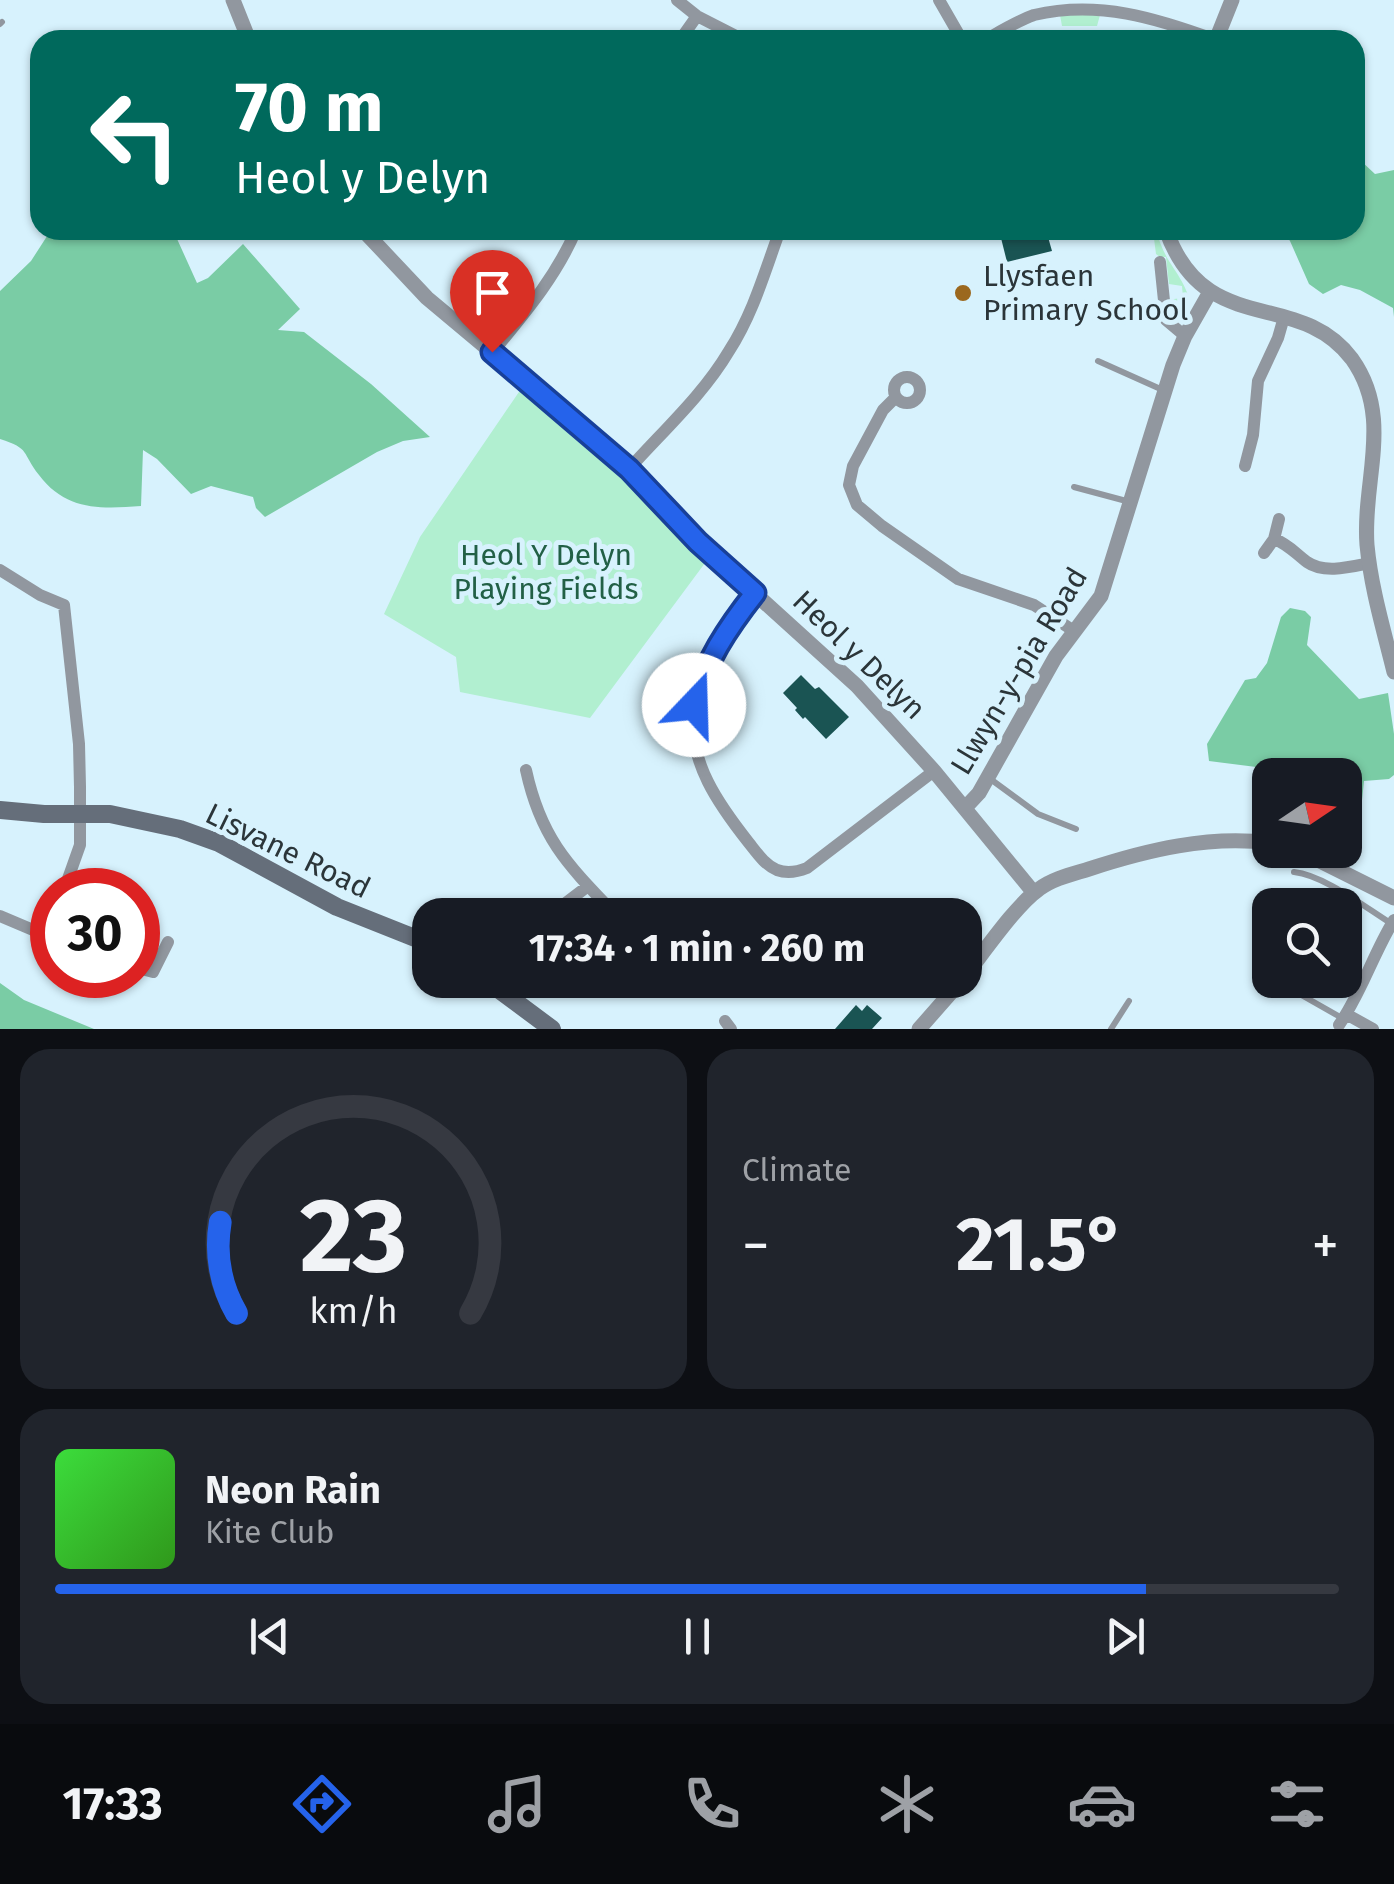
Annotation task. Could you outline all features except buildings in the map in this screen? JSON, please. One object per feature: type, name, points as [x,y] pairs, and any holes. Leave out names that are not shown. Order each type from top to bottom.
[{"type":"main road","name":"Lisvane Road","points":[[0,810],[110,814],[148,820],[220,843],[336,907],[412,937]]},
{"type":"main road","points":[[511,998],[552,1029]]},
{"type":"street","points":[[233,0],[245,30]]},
{"type":"street","points":[[677,0],[724,30]]},
{"type":"street","points":[[939,0],[956,30]]},
{"type":"street","points":[[1220,30],[1232,0]]},
{"type":"street","points":[[1004,30],[1034,14],[1088,2],[1132,10],[1188,30]]},
{"type":"street","points":[[687,30],[697,16]]},
{"type":"street","name":"Heol y Delyn","points":[[372,240],[427,298],[629,469],[698,542],[857,686],[934,771],[1034,893]]},
{"type":"street","points":[[492,352],[543,290],[572,240]]},
{"type":"street","points":[[629,469],[697,394],[730,350],[750,312],[776,240]]},
{"type":"street","points":[[1169,240],[1184,264],[1210,292],[1244,308],[1284,316],[1312,327],[1338,342],[1364,378],[1376,430],[1367,523],[1370,563],[1394,672]]},
{"type":"street","points":[[1160,262],[1166,320],[1185,336]]},
{"type":"street","name":"Llwyn-y-pia Road","points":[[965,808],[988,777],[1056,656],[1105,588],[1173,364],[1210,292]]},
{"type":"street","points":[[1245,466],[1253,435],[1258,381],[1284,316]]},
{"type":"street","points":[[896,398],[883,410],[853,466],[849,486],[857,505],[958,579],[1034,606],[1074,631]]},
{"type":"street","points":[[1264,553],[1274,540],[1279,518]]},
{"type":"street","points":[[1274,540],[1286,544],[1311,565],[1340,568],[1370,563]]},
{"type":"street","points":[[0,570],[40,596],[64,605],[79,744],[80,845],[72,868]]},
{"type":"street","points":[[755,593],[711,660],[692,714],[696,752],[706,779],[728,816],[765,862],[780,871],[808,868],[934,771]]},
{"type":"street","points":[[526,770],[532,799],[546,832],[600,898]]},
{"type":"street","points":[[982,956],[1034,893],[1061,878],[1140,854],[1213,842],[1252,840]]},
{"type":"street","points":[[1334,868],[1394,898]]},
{"type":"street","points":[[572,898],[588,886]]},
{"type":"street","points":[[0,916],[30,928]]},
{"type":"street","points":[[1373,1029],[1343,1019],[1393,922]]},
{"type":"street","points":[[160,959],[168,942]]},
{"type":"street","points":[[928,1027],[949,998]]},
{"type":"lane","points":[[1098,361],[1165,391]]},
{"type":"lane","points":[[1074,487],[1132,503]]},
{"type":"lane","points":[[988,777],[1038,814],[1076,829]]},
{"type":"lane","points":[[1294,872],[1304,873],[1393,922]]},
{"type":"lane","points":[[1306,998],[1343,1019]]},
{"type":"lane","points":[[1111,1029],[1129,1001]]},
{"type":"green space","points":[[1060,15],[1100,15],[1097,26],[1062,26]]},
{"type":"green space","points":[[1365,165],[1375,174],[1394,170],[1394,317],[1393,308],[1360,290],[1341,285],[1323,294],[1309,284],[1290,241],[1365,240]]},
{"type":"green space","points":[[45,240],[178,240],[197,283],[208,278],[243,244],[300,309],[278,330],[304,332],[430,437],[403,441],[377,452],[265,517],[256,508],[253,497],[211,486],[191,494],[143,450],[141,506],[98,507],[73,501],[49,487],[21,449],[0,439],[0,291],[31,261]]},
{"type":"green space","points":[[1154,240],[1160,240],[1188,294],[1189,310],[1174,321],[1171,304],[1174,299],[1183,298],[1182,286],[1169,284],[1166,257],[1156,254]]},
{"type":"green space","name":"Heol Y Delyn Playing Fields","points":[[521,389],[608,462],[705,563],[590,718],[460,692],[456,657],[384,614],[420,537]]},
{"type":"green space","points":[[1290,608],[1305,611],[1311,617],[1307,645],[1359,699],[1388,693],[1394,775],[1364,781],[1362,800],[1362,758],[1252,758],[1252,767],[1209,761],[1207,744],[1245,680],[1256,678],[1267,663],[1281,617]]},
{"type":"green space","points":[[0,983],[24,1000],[94,1029],[0,1029]]},
{"type":"place","name":"Llysfaen Primary School","points":[[963,293]]},
{"type":"route","points":[[492,352],[629,469],[698,542],[755,593],[711,660],[694,705]]}]
